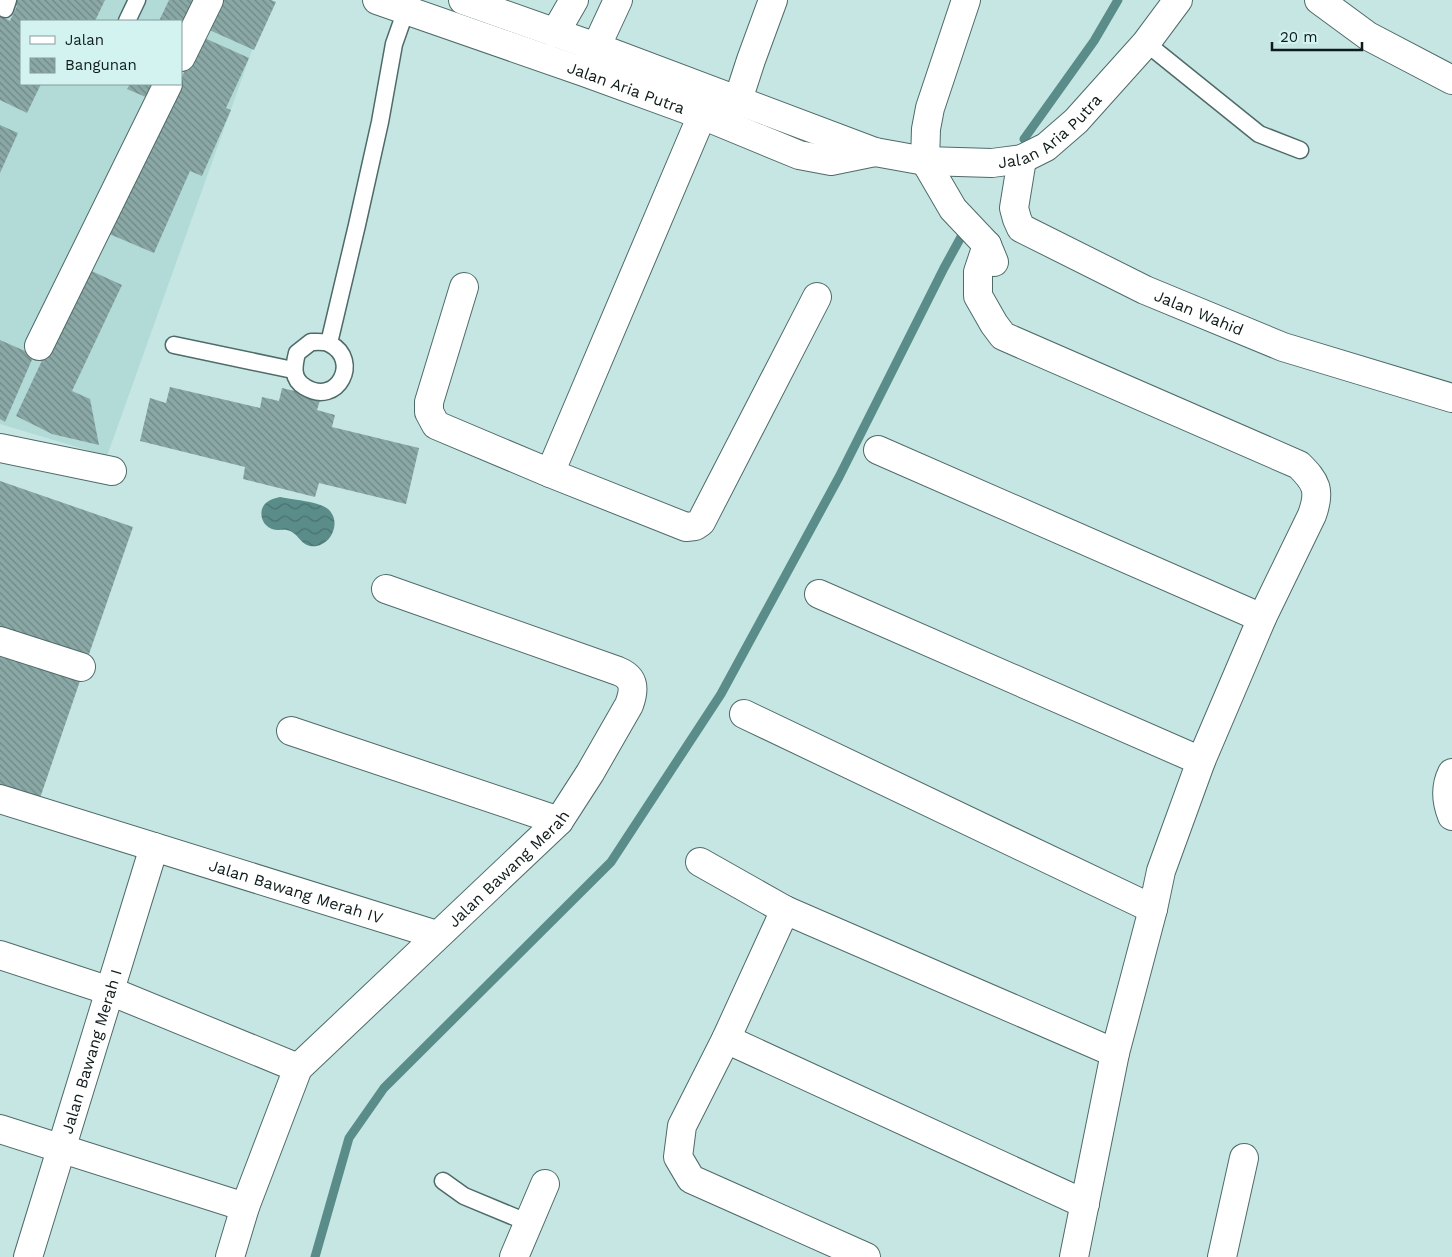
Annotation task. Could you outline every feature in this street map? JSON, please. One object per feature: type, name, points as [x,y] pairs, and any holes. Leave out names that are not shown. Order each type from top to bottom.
[{"type":"street","points":[[182,55],[209,0]]},
{"type":"street","name":"Jalan Aria Putra","points":[[377,0],[584,72],[707,103],[738,100],[874,152],[925,161],[1010,161],[1046,147],[1076,121],[1146,43],[1178,0]]},
{"type":"street","name":"Jalan Aria Putra","points":[[463,0],[596,47],[707,103],[799,155],[831,161],[874,152]]},
{"type":"street","points":[[556,33],[574,0]]},
{"type":"street","points":[[584,72],[618,0]]},
{"type":"street","points":[[738,100],[774,0]]},
{"type":"street","points":[[966,0],[930,108],[926,129],[925,161],[953,209],[987,245],[994,262],[995,273],[994,324],[1003,336],[1299,464],[1310,477],[1316,489],[1316,502],[1312,515],[1262,618],[1202,761],[1161,871],[1153,909],[1115,1053],[1074,1257]]},
{"type":"street","points":[[1319,0],[1368,36],[1452,80]]},
{"type":"street","points":[[38,346],[168,85]]},
{"type":"street","points":[[550,473],[707,103]]},
{"type":"street","name":"Jalan Wahid","points":[[1010,161],[1014,208],[1021,228],[1145,290],[1283,347],[1452,398]]},
{"type":"street","points":[[464,287],[429,402],[429,412],[436,425],[686,527],[695,526],[701,522],[817,296]]},
{"type":"street","points":[[0,448],[112,471]]},
{"type":"street","points":[[878,450],[1262,618]]},
{"type":"street","name":"Jalan Bawang Merah","points":[[230,1257],[245,1207],[298,1068],[559,821],[590,773],[633,694],[629,678],[618,671],[386,589]]},
{"type":"street","points":[[820,594],[1202,761]]},
{"type":"street","points":[[0,641],[81,667]]},
{"type":"street","points":[[744,714],[1153,909]]},
{"type":"street","points":[[291,731],[559,821]]},
{"type":"street","points":[[1452,773],[1448,782],[1447,803],[1452,816]]},
{"type":"street","name":"Jalan Bawang Merah IV","points":[[0,799],[438,935]]},
{"type":"street","name":"Jalan Bawang Merah I","points":[[28,1257],[154,847]]},
{"type":"street","points":[[700,862],[785,910],[1115,1053]]},
{"type":"street","points":[[785,910],[726,1039],[682,1126],[678,1157],[691,1179],[866,1257]]},
{"type":"street","points":[[0,955],[110,991],[298,1068]]},
{"type":"street","points":[[726,1039],[1085,1204]]},
{"type":"street","points":[[0,1129],[245,1207]]},
{"type":"street","points":[[1222,1257],[1244,1158]]},
{"type":"street","points":[[522,1255],[529,1222],[544,1184]]},
{"type":"lane","points":[[127,20],[137,0]]},
{"type":"lane","points":[[329,343],[378,132],[394,44],[406,10]]},
{"type":"lane","points":[[1146,43],[1259,134],[1300,150]]},
{"type":"lane","points":[[311,342],[329,343],[341,352],[346,367],[341,382],[329,391],[313,392],[300,384],[294,370],[297,353],[311,342]]},
{"type":"lane","points":[[174,345],[294,370]]},
{"type":"lane","points":[[443,1181],[464,1196],[529,1222]]},
{"type":"shaded area","points":[[0,0],[270,0],[107,456],[0,424]]},
{"type":"water","points":[[280,497],[312,502],[324,506],[332,514],[334,521],[332,534],[323,543],[317,546],[310,546],[304,544],[292,532],[274,530],[267,526],[261,513],[263,506],[267,502]]},
{"type":"building","points":[[13,0],[105,0],[95,20],[20,20],[20,85],[41,85],[27,113],[0,100],[0,16],[10,21],[17,6],[12,3]]},
{"type":"building","points":[[169,0],[194,0],[182,25],[182,20],[159,20]]},
{"type":"building","points":[[218,0],[271,0],[276,2],[254,50],[205,28]]},
{"type":"building","points":[[200,36],[249,58],[226,108],[231,110],[202,176],[190,171],[154,253],[107,233],[182,85],[182,77]]},
{"type":"building","points":[[129,85],[154,85],[148,98],[127,89]]},
{"type":"building","points":[[0,125],[18,133],[0,173]]},
{"type":"building","points":[[74,263],[122,285],[72,391],[90,399],[99,445],[52,434],[16,416],[53,337]]},
{"type":"building","points":[[0,340],[34,355],[5,422],[0,419]]},
{"type":"building","points":[[170,387],[260,408],[262,397],[279,401],[282,388],[321,397],[317,410],[335,415],[332,427],[419,448],[406,504],[319,483],[315,497],[243,479],[245,467],[140,441],[150,398],[166,403]]},
{"type":"building","points":[[0,481],[133,527],[88,657],[0,627]]},
{"type":"building","points":[[0,651],[81,678],[37,807],[0,795]]},
{"type":"waterway","points":[[1024,139],[1094,41],[1118,0]]},
{"type":"waterway","points":[[315,1257],[349,1138],[384,1088],[611,862],[721,694],[839,477],[961,237]]}]
